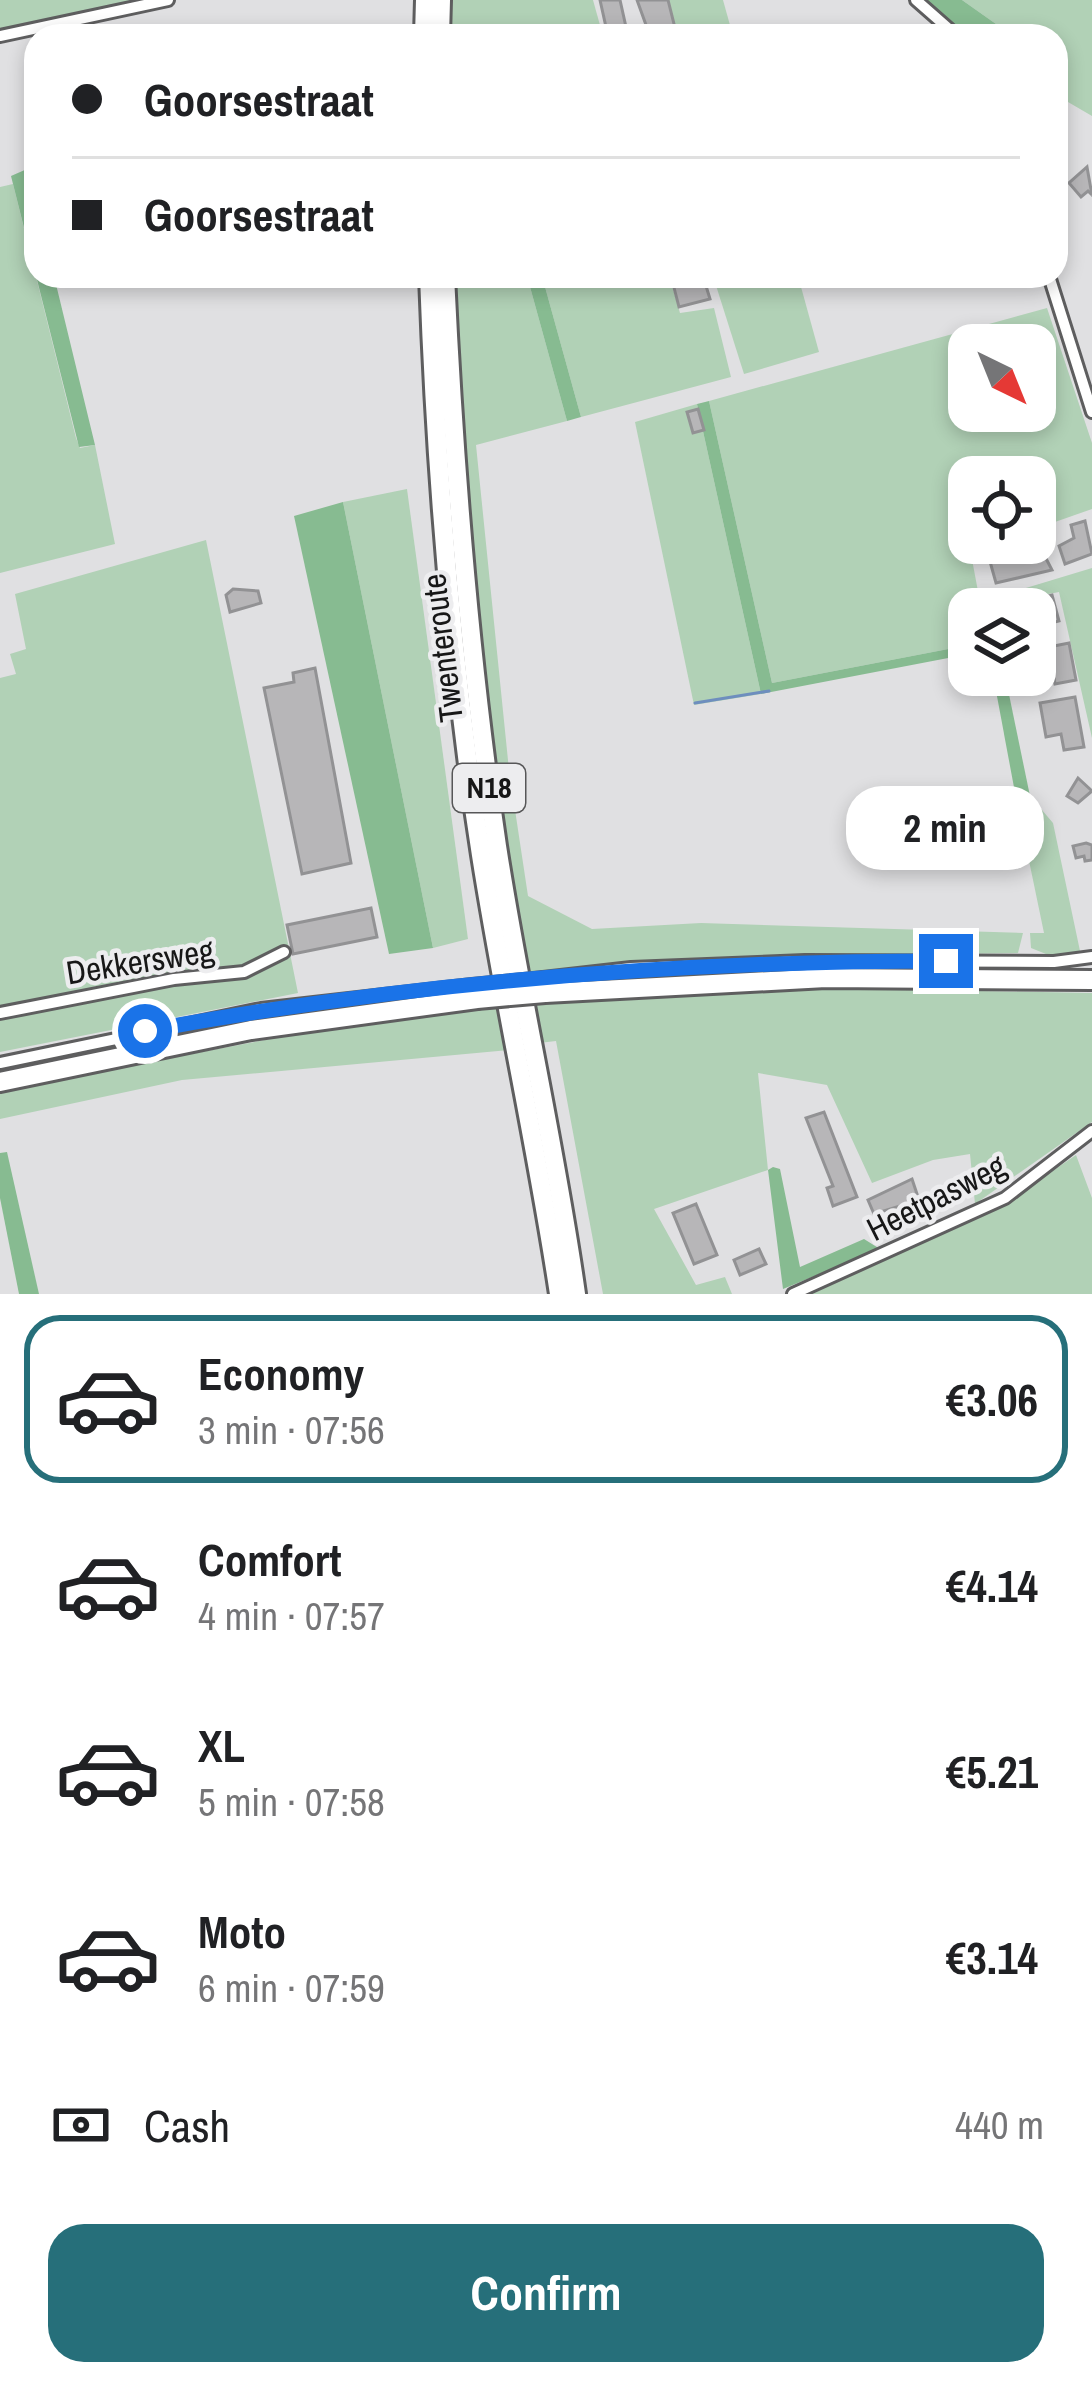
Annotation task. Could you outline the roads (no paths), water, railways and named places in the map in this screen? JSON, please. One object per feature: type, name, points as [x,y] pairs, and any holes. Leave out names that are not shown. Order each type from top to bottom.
[{"type":"main road","name":"Twenteroute","points":[[429,288],[438,506],[457,681],[481,855],[559,1294]]},
{"type":"main road","name":"Twenteroute","points":[[446,288],[455,495],[473,672],[505,892],[576,1294]]},
{"type":"main road","points":[[0,1082],[251,1030],[474,992],[544,985],[826,978],[1092,980]]},
{"type":"street","points":[[56,24],[167,0]]},
{"type":"street","points":[[916,0],[943,24]]},
{"type":"street","points":[[1053,288],[1092,412]]},
{"type":"street","name":"Dekkersweg","points":[[0,1013],[174,979],[214,978],[269,963],[284,952]]},
{"type":"street","points":[[544,985],[718,964],[1092,958]]},
{"type":"street","points":[[0,1063],[261,1009],[474,992]]},
{"type":"street","name":"Heetpasweg","points":[[793,1294],[976,1214],[1092,1130]]},
{"type":"waterway","points":[[695,703],[769,691]]}]
